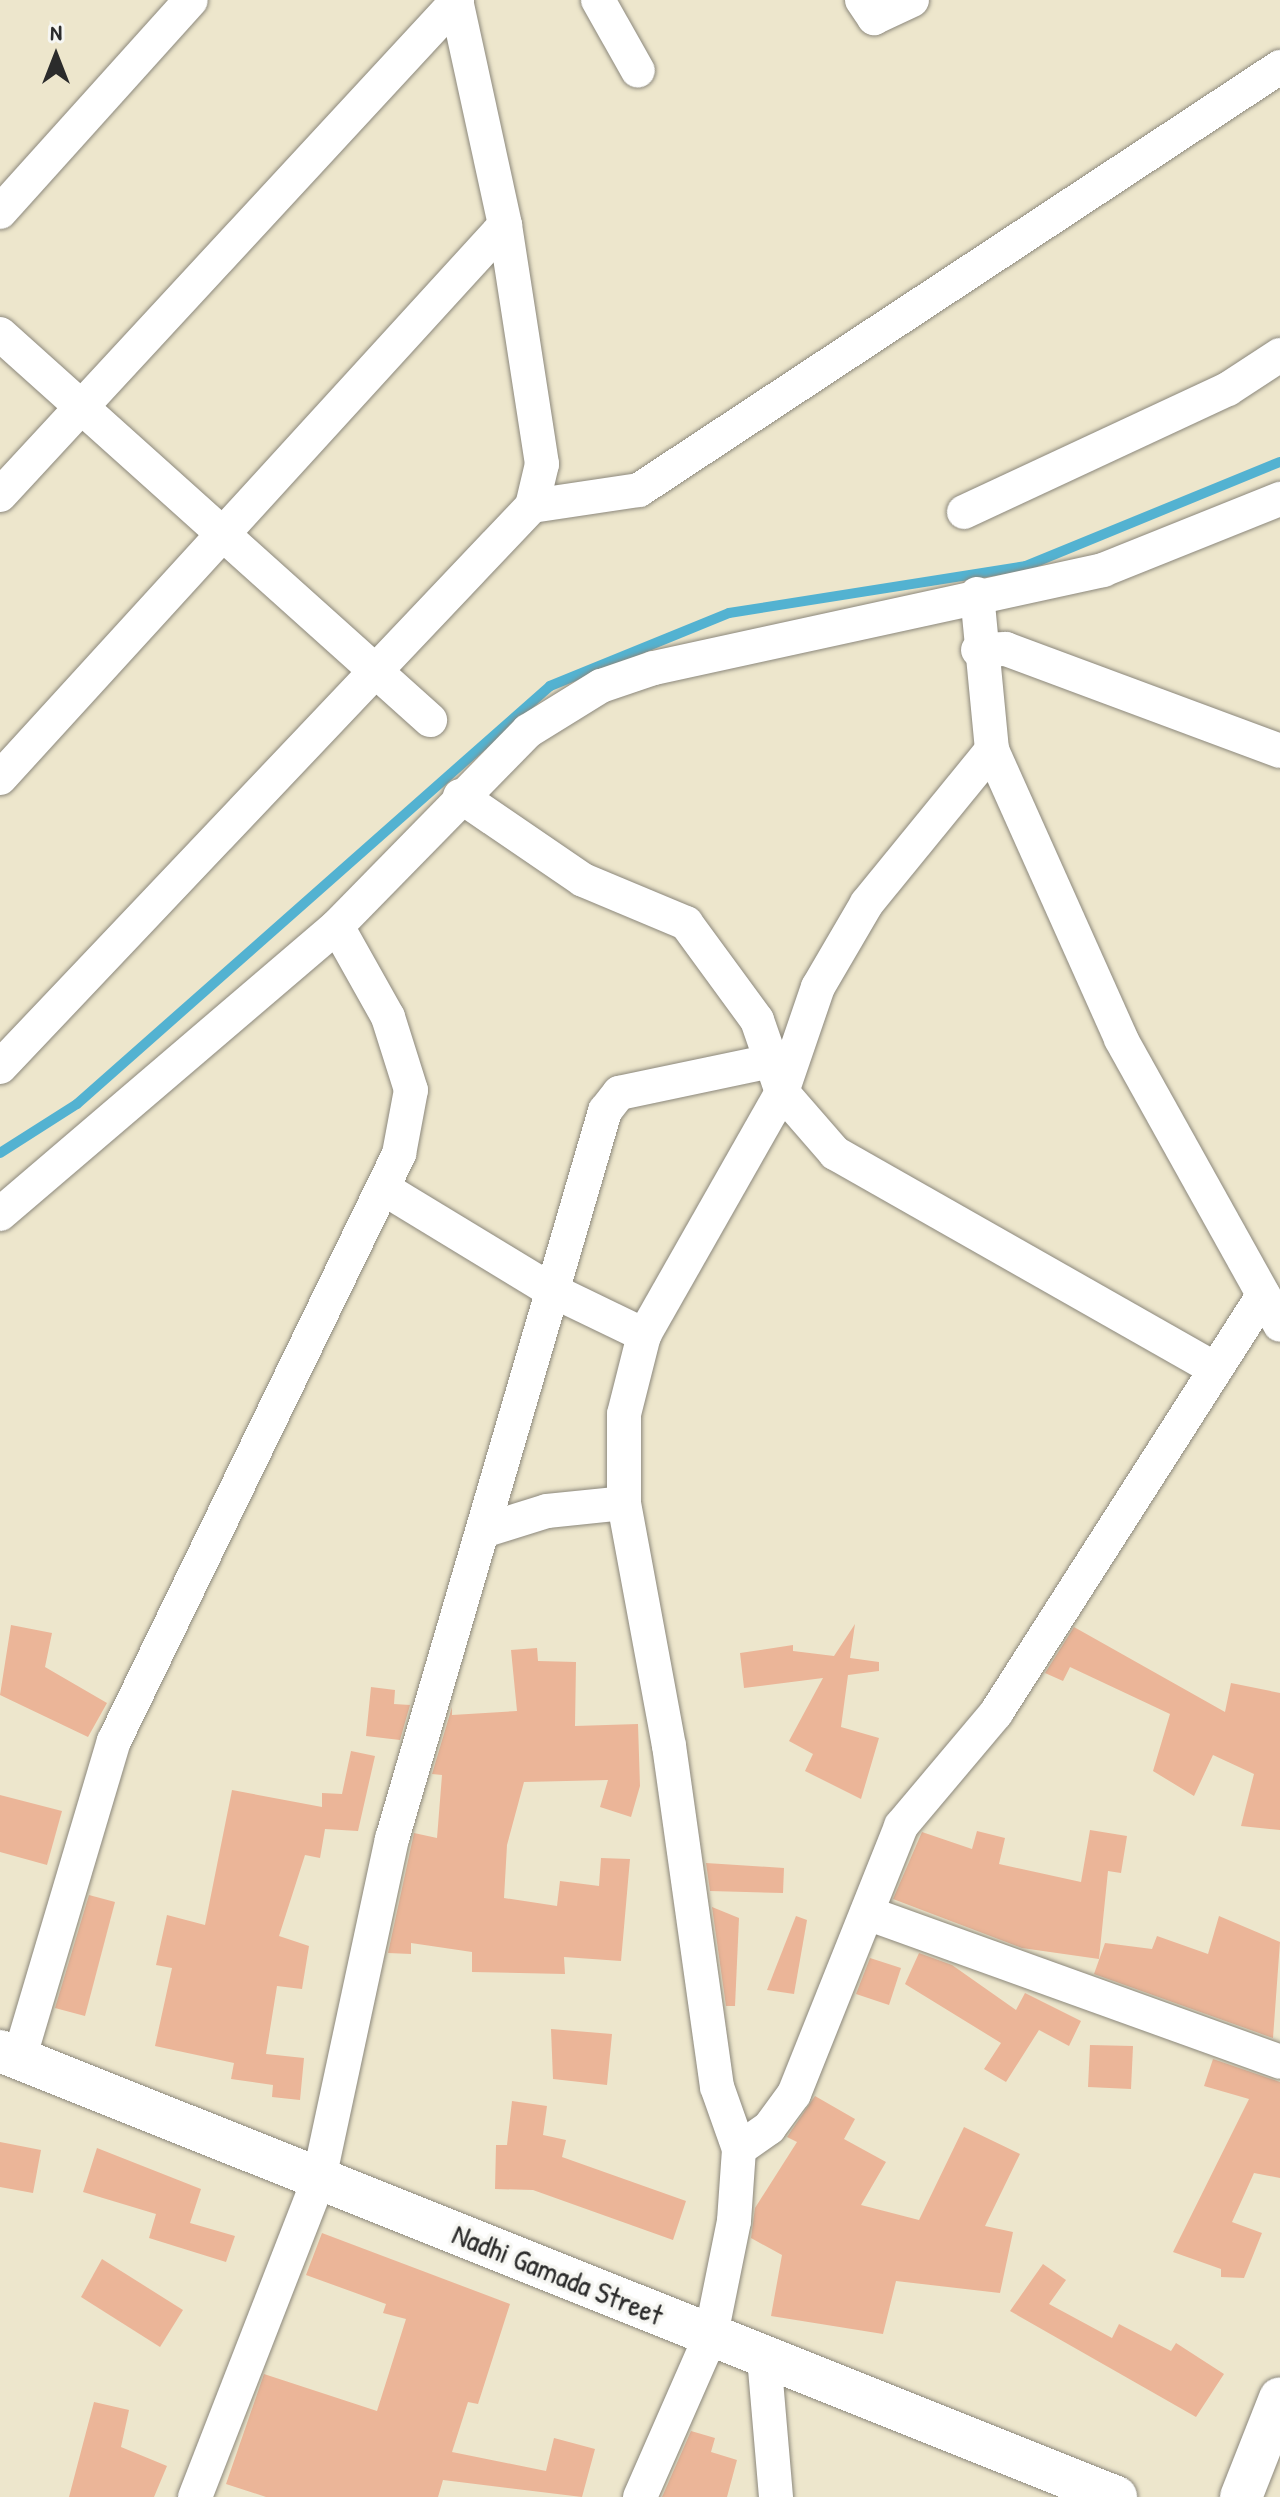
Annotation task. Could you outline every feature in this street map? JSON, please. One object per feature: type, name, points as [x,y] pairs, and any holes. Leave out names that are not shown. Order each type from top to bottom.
[{"type":"street","points":[[0,212],[191,0]]},
{"type":"street","points":[[0,1067],[373,669],[536,505],[542,464],[505,225],[456,0]]},
{"type":"street","points":[[0,495],[456,0]]},
{"type":"street","points":[[598,0],[638,71]]},
{"type":"street","points":[[862,0],[874,18],[912,0]]},
{"type":"street","points":[[536,505],[639,490],[1280,67]]},
{"type":"street","points":[[0,778],[505,225]]},
{"type":"street","points":[[0,334],[430,720]]},
{"type":"street","points":[[964,512],[1228,389],[1280,355]]},
{"type":"street","points":[[0,1214],[337,926],[460,796],[528,731],[601,686],[977,594],[1103,570],[1280,499]]},
{"type":"street","points":[[977,594],[978,650],[992,750],[1121,1039],[1280,1325]]},
{"type":"street","points":[[978,650],[1006,649],[1280,751]]},
{"type":"street","points":[[640,2497],[711,2335],[734,2221],[739,2149],[717,2087],[669,1746],[624,1503],[624,1414],[644,1335],[818,987],[867,903],[992,750]]},
{"type":"street","points":[[460,796],[583,880],[686,923],[757,1020],[776,1076],[835,1153],[1215,1369]]},
{"type":"street","points":[[10,2055],[114,1741],[399,1154],[411,1090],[388,1017],[337,926]]},
{"type":"street","points":[[195,2497],[319,2179],[392,1839],[483,1531],[549,1289],[605,1111],[619,1093],[776,1076]]},
{"type":"street","points":[[383,1188],[549,1289],[644,1335]]},
{"type":"street","points":[[739,2149],[769,2128],[794,2094],[901,1826],[996,1713],[1263,1295]]},
{"type":"street","points":[[483,1531],[547,1511],[624,1503]]},
{"type":"street","points":[[867,1913],[1280,2062]]},
{"type":"street","name":"Nadhi Gamada Street","points":[[10,2055],[1116,2497]]},
{"type":"street","points":[[764,2357],[776,2497]]},
{"type":"street","points":[[1241,2497],[1280,2398]]},
{"type":"building","points":[[855,1624],[850,1658],[879,1662],[879,1671],[848,1675],[841,1727],[879,1738],[861,1799],[805,1771],[813,1754],[789,1741],[823,1678],[744,1688],[740,1653],[793,1645],[793,1651],[834,1656]]},
{"type":"building","points":[[11,1625],[52,1633],[45,1667],[107,1703],[88,1737],[0,1695]]},
{"type":"building","points":[[1074,1627],[1225,1712],[1231,1683],[1280,1693],[1280,1830],[1241,1826],[1254,1774],[1213,1755],[1194,1796],[1153,1771],[1170,1714],[1070,1667],[1063,1681],[1045,1673]]},
{"type":"building","points":[[537,1648],[538,1661],[576,1662],[575,1726],[638,1724],[640,1786],[631,1817],[600,1807],[608,1780],[524,1782],[507,1845],[504,1898],[557,1906],[560,1881],[599,1886],[601,1858],[630,1859],[621,1961],[564,1957],[565,1974],[472,1972],[472,1952],[411,1943],[411,1954],[388,1953],[414,1833],[437,1838],[442,1775],[432,1774],[452,1707],[452,1715],[517,1711],[511,1650]]},
{"type":"building","points":[[371,1687],[395,1690],[394,1704],[410,1705],[400,1740],[366,1736]]},
{"type":"building","points":[[351,1751],[375,1756],[358,1831],[325,1829],[320,1858],[305,1855],[279,1936],[309,1946],[302,1989],[277,1986],[266,2054],[304,2058],[300,2100],[272,2097],[273,2085],[231,2079],[234,2063],[155,2046],[172,1968],[156,1965],[167,1915],[205,1925],[232,1790],[322,1807],[322,1793],[342,1794]]},
{"type":"building","points":[[0,1795],[62,1811],[47,1865],[0,1852]]},
{"type":"building","points":[[1090,1830],[1127,1836],[1121,1873],[1108,1871],[1099,1959],[1022,1948],[893,1899],[922,1832],[972,1849],[977,1831],[1005,1838],[999,1864],[1081,1882]]},
{"type":"building","points":[[706,1863],[784,1868],[783,1893],[710,1891]]},
{"type":"building","points":[[89,1895],[115,1902],[85,2016],[55,2008]]},
{"type":"building","points":[[712,1907],[739,1918],[735,2006],[726,2006]]},
{"type":"building","points":[[796,1916],[807,1920],[794,1994],[767,1990]]},
{"type":"building","points":[[1219,1916],[1280,1942],[1273,2038],[1094,1974],[1105,1943],[1152,1949],[1157,1936],[1208,1954]]},
{"type":"building","points":[[919,1953],[952,1965],[1016,2010],[1025,1993],[1081,2021],[1069,2046],[1039,2030],[1006,2082],[984,2069],[1001,2043],[905,1984]]},
{"type":"building","points":[[870,1958],[901,1968],[889,2005],[856,1994]]},
{"type":"building","points":[[551,2029],[612,2034],[607,2085],[553,2079]]},
{"type":"building","points":[[1090,2045],[1133,2046],[1131,2089],[1088,2087]]},
{"type":"building","points":[[1213,2059],[1280,2082],[1280,2178],[1254,2173],[1232,2222],[1262,2233],[1244,2278],[1221,2277],[1221,2269],[1173,2252],[1249,2099],[1204,2086]]},
{"type":"building","points":[[815,2096],[855,2119],[844,2139],[886,2162],[861,2205],[919,2220],[964,2127],[1020,2154],[985,2226],[1013,2232],[1000,2293],[896,2281],[883,2334],[771,2316],[782,2255],[751,2238],[755,2208],[797,2142],[787,2137]]},
{"type":"building","points":[[512,2101],[547,2106],[543,2135],[566,2140],[562,2157],[686,2201],[673,2240],[533,2190],[495,2189],[496,2145],[507,2145]]},
{"type":"building","points":[[0,2142],[41,2150],[33,2193],[0,2187]]},
{"type":"building","points":[[97,2148],[201,2189],[190,2223],[235,2236],[226,2262],[149,2238],[156,2214],[83,2192]]},
{"type":"building","points":[[322,2233],[510,2304],[478,2404],[468,2402],[452,2452],[546,2471],[554,2438],[595,2449],[582,2497],[443,2480],[438,2497],[266,2497],[226,2484],[264,2374],[377,2411],[406,2319],[383,2313],[386,2304],[306,2275]]},
{"type":"building","points":[[102,2259],[183,2310],[160,2347],[81,2297]]},
{"type":"building","points":[[1043,2264],[1066,2280],[1049,2304],[1112,2338],[1119,2324],[1171,2351],[1176,2343],[1224,2374],[1196,2417],[1010,2311]]},
{"type":"building","points":[[94,2402],[129,2410],[121,2447],[167,2466],[154,2497],[69,2497]]},
{"type":"building","points":[[691,2431],[715,2438],[711,2452],[737,2460],[727,2497],[662,2497]]},
{"type":"waterway","points":[[0,1153],[77,1104],[550,686],[729,613],[1026,566],[1280,462]]}]
